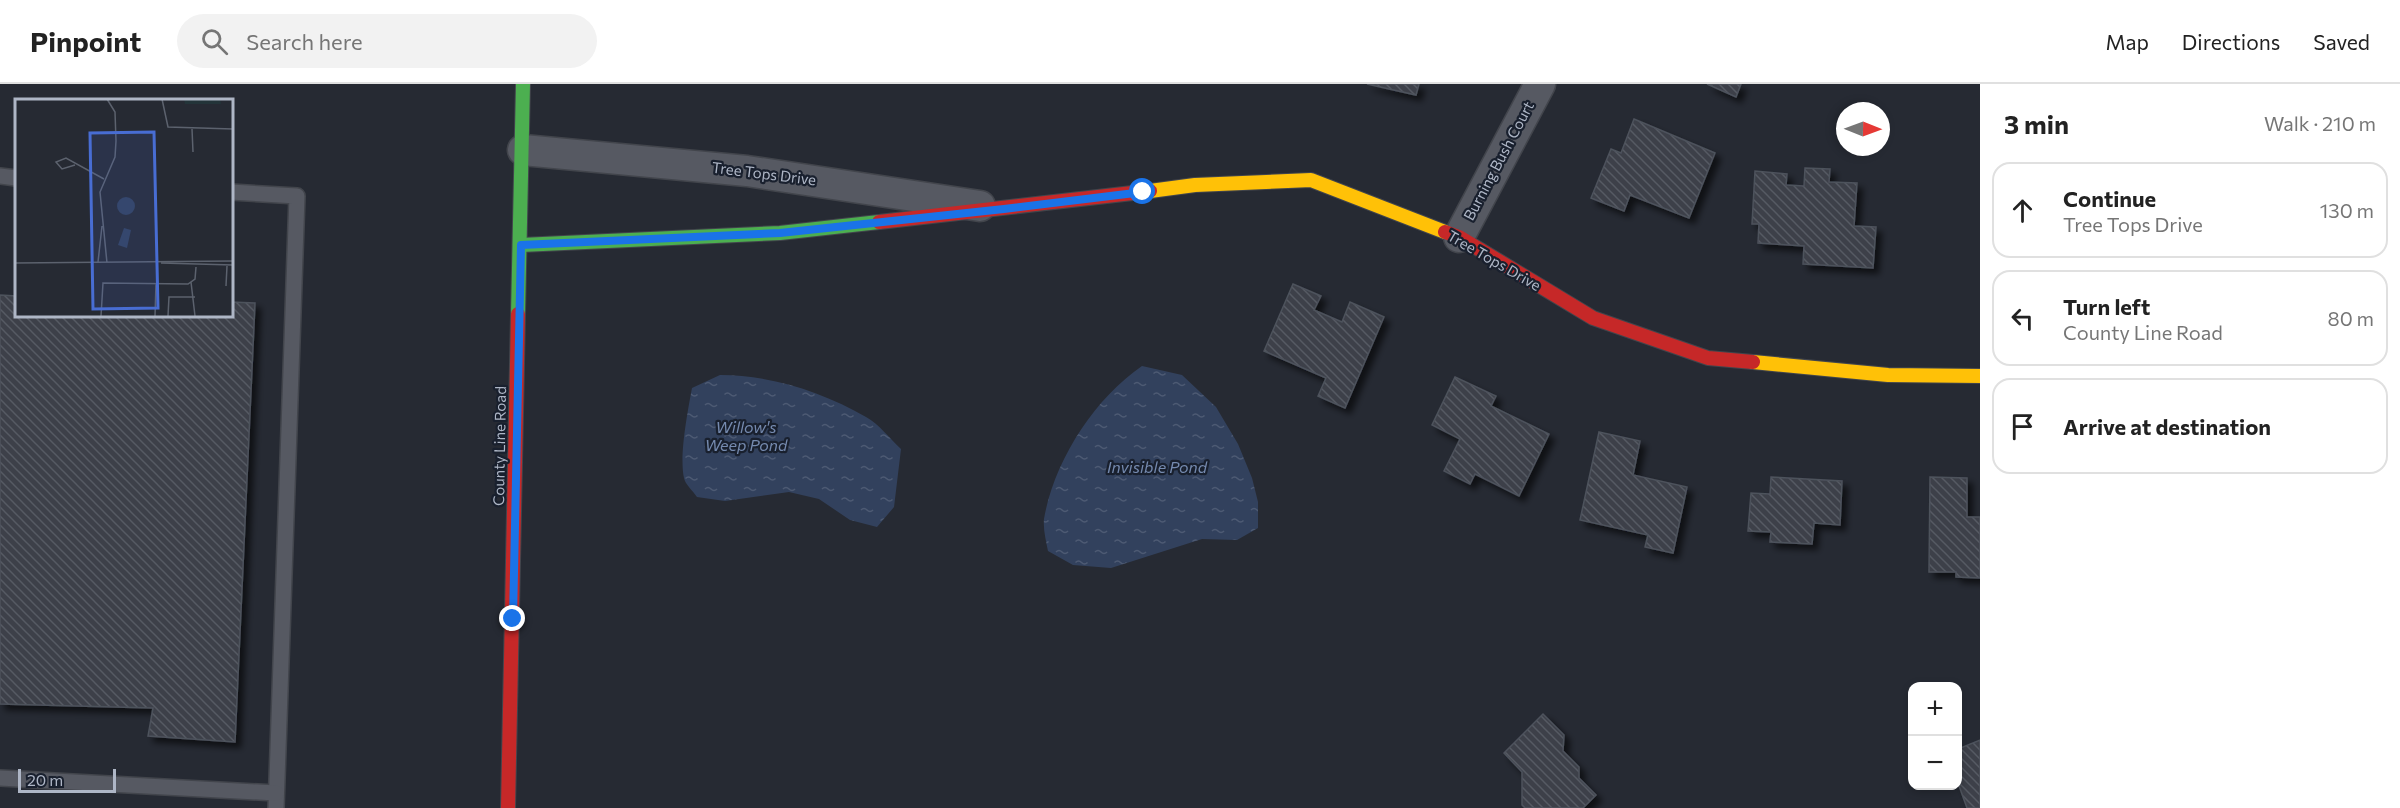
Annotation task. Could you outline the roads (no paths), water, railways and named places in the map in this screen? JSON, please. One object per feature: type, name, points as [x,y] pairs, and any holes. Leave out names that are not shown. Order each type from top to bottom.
[{"type":"street","name":"County Line Road","points":[[508,808],[524,84]]},
{"type":"street","name":"Burning Bush Court","points":[[1459,237],[1540,84]]},
{"type":"street","name":"Tree Tops Drive","points":[[523,150],[747,171],[1004,209]]},
{"type":"street","name":"Tree Tops Drive","points":[[521,245],[780,233],[1004,209],[1195,185],[1311,180],[1459,237],[1593,318],[1708,358],[1888,375],[1980,376]]},
{"type":"lane","points":[[0,176],[15,178]]},
{"type":"lane","points":[[0,778],[276,801],[297,196],[232,192]]},
{"type":"water","name":"Invisible Pond","points":[[1142,366],[1182,375],[1216,407],[1238,444],[1252,478],[1258,502],[1258,528],[1237,540],[1202,539],[1111,568],[1073,565],[1048,551],[1044,519],[1049,497],[1057,475],[1079,433],[1108,396]]},
{"type":"water","name":"Willow's Weep Pond","points":[[720,375],[758,378],[796,387],[849,408],[871,420],[880,428],[901,449],[894,507],[877,527],[850,520],[819,499],[789,492],[725,501],[697,497],[687,485],[683,469],[685,433],[692,388]]}]
